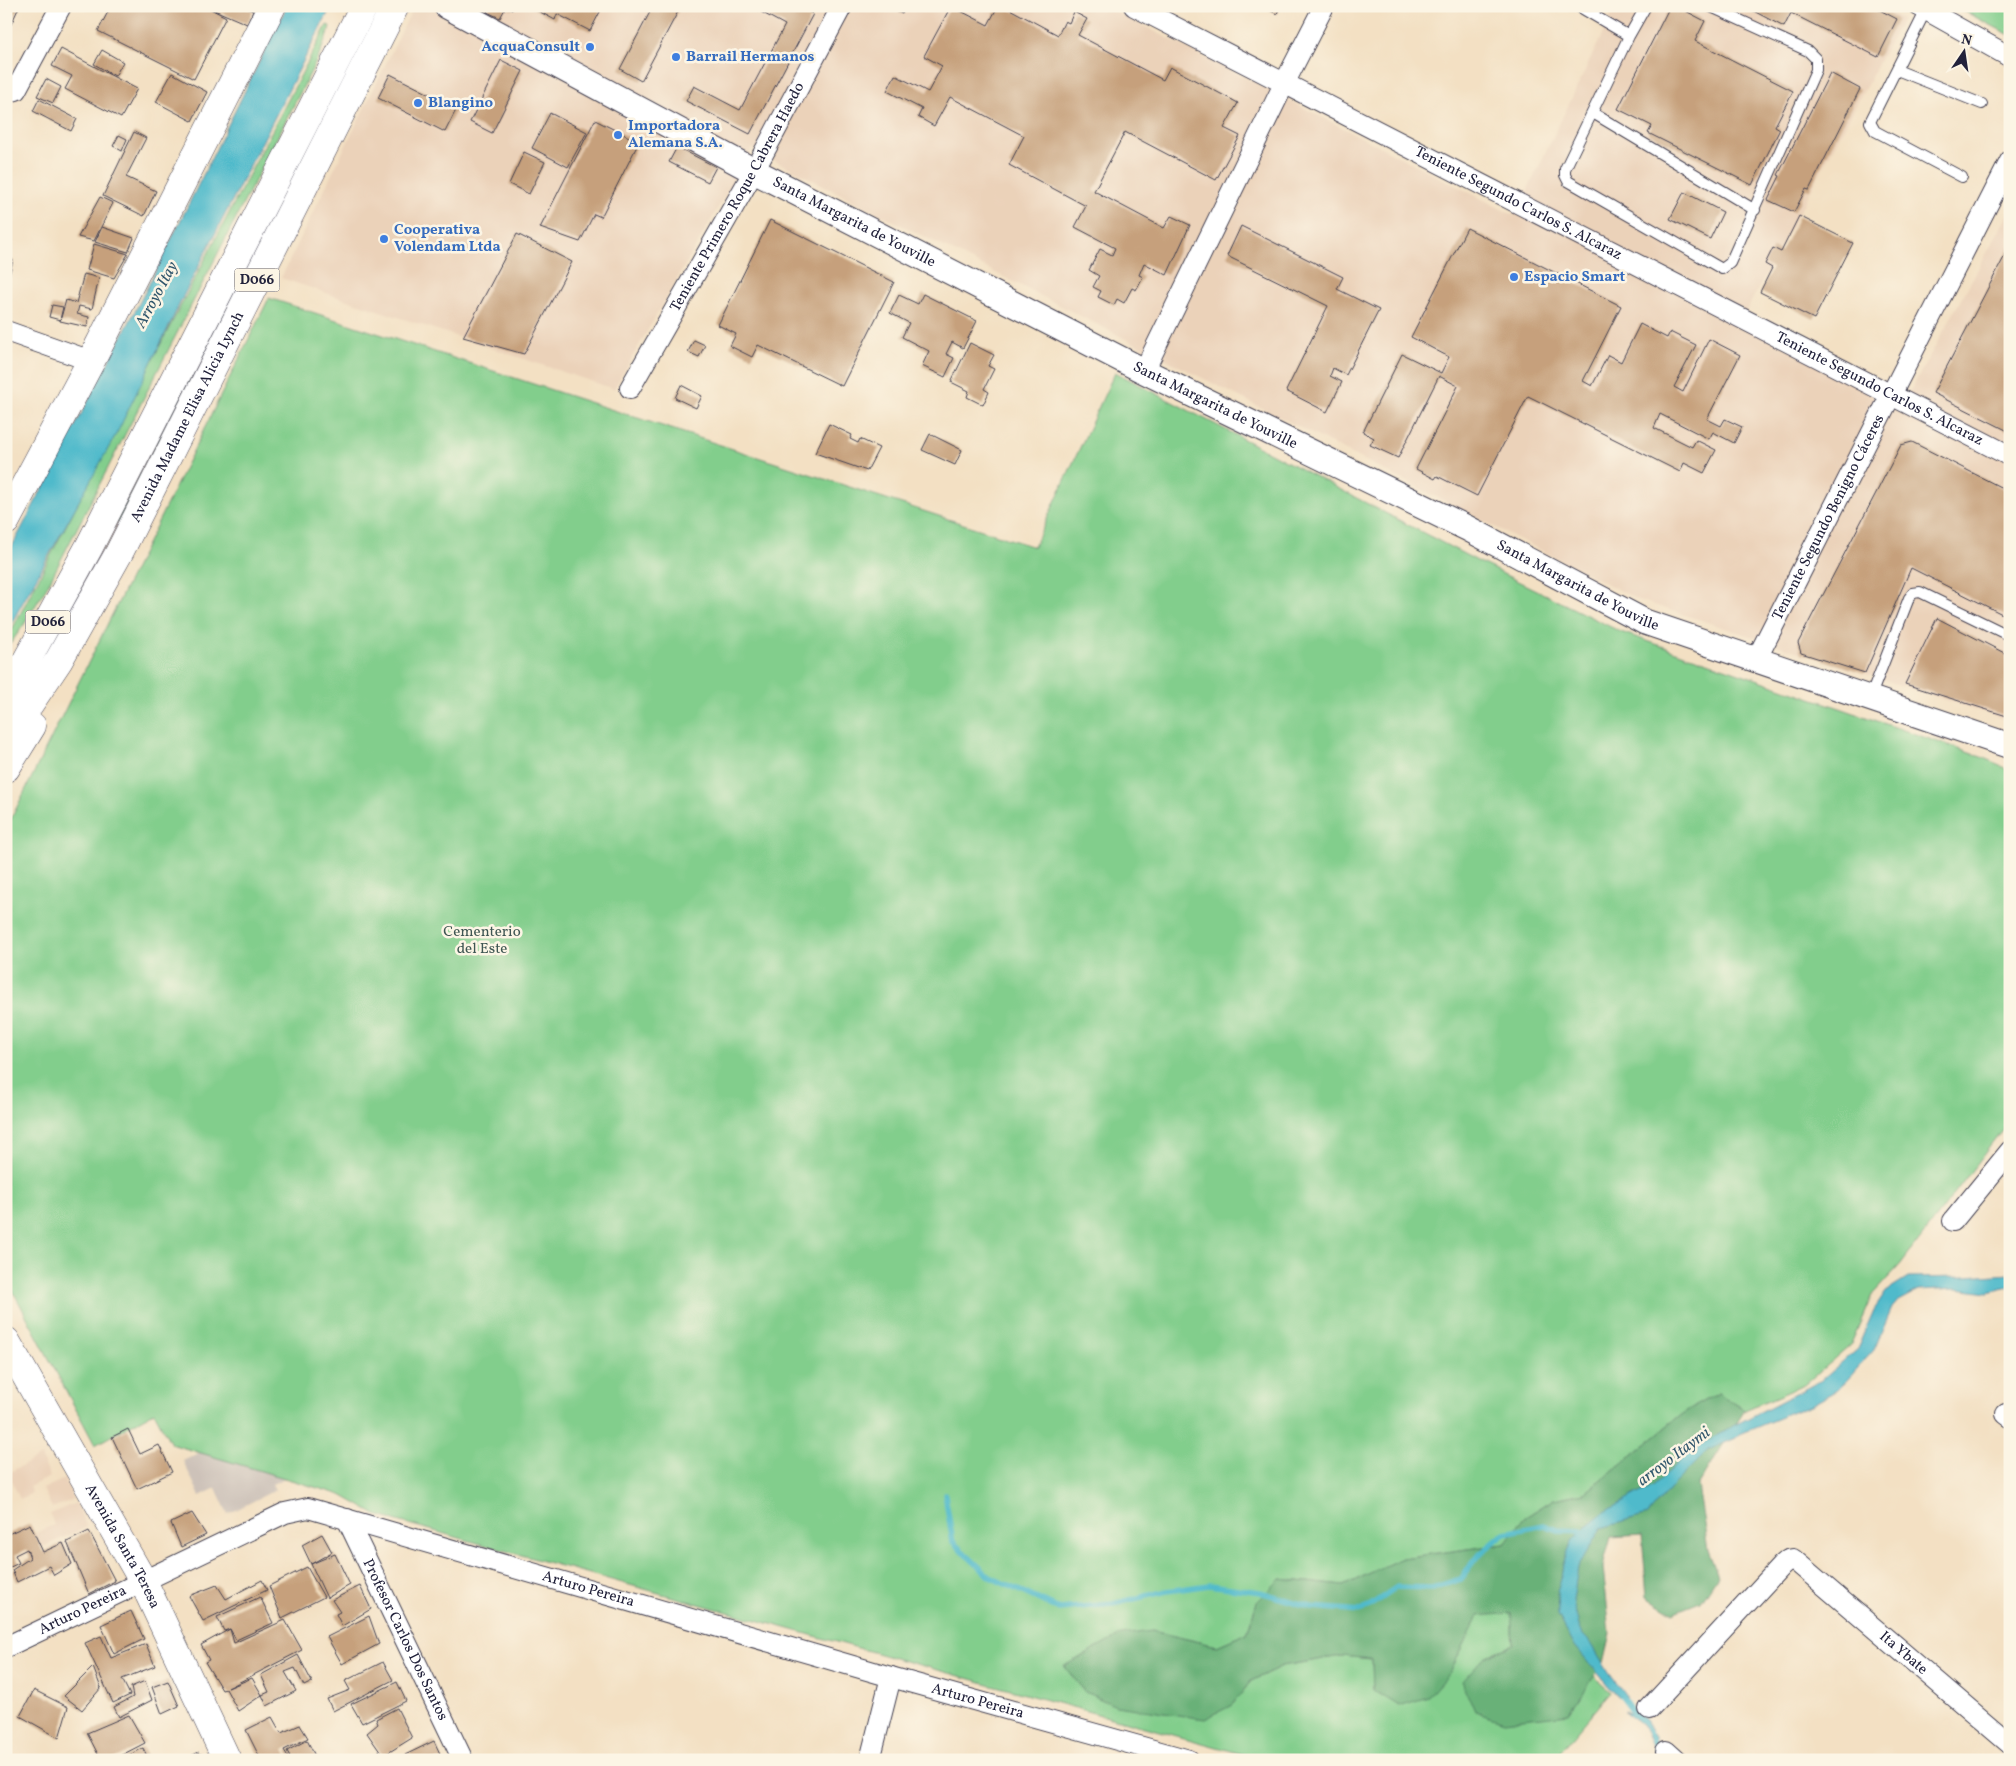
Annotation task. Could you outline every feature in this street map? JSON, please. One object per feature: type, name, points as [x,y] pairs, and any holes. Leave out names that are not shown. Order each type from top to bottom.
[{"type":"main road","points":[[6,521],[91,361],[272,6]]},
{"type":"main road","points":[[340,6],[352,32]]},
{"type":"main road","name":"Avenida Madame Elisa Alicia Lynch","points":[[6,698],[89,547],[364,6]]},
{"type":"main road","name":"Avenida Madame Elisa Alicia Lynch","points":[[6,739],[60,660],[119,553],[395,6]]},
{"type":"main road","points":[[6,661],[32,626],[66,573],[89,547]]},
{"type":"main road","points":[[6,768],[86,635],[119,553]]},
{"type":"main road","name":"Avenida Santa Teresa","points":[[6,1341],[143,1581],[226,1760]]},
{"type":"street","points":[[6,93],[16,90],[61,6]]},
{"type":"street","name":"Santa Margarita de Youville","points":[[447,6],[754,171],[1144,371],[1467,528],[1645,622],[2010,746]]},
{"type":"street","name":"Teniente Primero Roque Cabrera Haedo","points":[[630,388],[754,171],[842,6]]},
{"type":"street","name":"Teniente Segundo Carlos S. Alcaraz","points":[[1134,6],[2010,456]]},
{"type":"street","points":[[1144,371],[1324,6]]},
{"type":"street","points":[[1922,8],[2010,57]]},
{"type":"street","name":"Teniente Segundo Benigno Cáceres","points":[[1756,660],[2010,161]]},
{"type":"street","points":[[6,331],[91,361]]},
{"type":"street","points":[[1954,1221],[2010,1151]]},
{"type":"street","name":"Arturo Pereira","points":[[6,1647],[285,1513],[308,1508],[891,1677],[1190,1760]]},
{"type":"street","name":"Profesor Carlos Dos Santos","points":[[347,1519],[463,1760]]},
{"type":"street","name":"Ita Ybate","points":[[1649,1709],[1782,1565],[1788,1560],[1794,1559],[2010,1744]]},
{"type":"street","points":[[870,1760],[891,1677]]},
{"type":"lane","points":[[1578,6],[1629,36]]},
{"type":"lane","points":[[1588,12],[1602,6]]},
{"type":"lane","points":[[1646,6],[1629,36],[1565,169],[1564,175],[1568,181],[1722,269],[1730,263],[1755,210],[1816,70],[1816,59],[1808,51],[1709,6]]},
{"type":"lane","points":[[1922,8],[1897,70],[1870,122],[1875,131],[1962,177]]},
{"type":"lane","points":[[1897,70],[1982,104]]},
{"type":"lane","points":[[1593,113],[1755,210]]},
{"type":"lane","points":[[1870,698],[1909,598],[1913,593],[1920,592],[2010,636]]},
{"type":"shaded area","points":[[414,6],[1105,6],[1515,216],[1616,6],[1878,6],[1902,19],[1740,323],[1903,404],[2010,211],[2010,721],[1639,600],[752,149],[614,389],[281,278]]},
{"type":"shaded area","points":[[195,1446],[285,1478],[272,1484],[275,1490],[228,1514],[216,1488],[200,1496],[183,1461],[199,1453]]},
{"type":"shaded area","points":[[41,1456],[50,1477],[29,1487],[32,1493],[20,1499],[8,1473]]},
{"type":"shaded area","points":[[64,1479],[74,1499],[52,1508],[43,1489]]},
{"type":"shaded area","points":[[76,1503],[87,1527],[42,1547],[35,1533],[54,1525],[50,1514]]},
{"type":"green space","points":[[1954,6],[2010,6],[2010,35]]},
{"type":"green space","points":[[327,25],[330,26],[329,30],[319,56],[49,583],[25,623],[11,643],[8,644],[7,639]]},
{"type":"green space","points":[[337,90],[338,92],[118,523],[116,522]]},
{"type":"green space","name":"Cementerio del Este","points":[[269,298],[1034,547],[1115,372],[1483,564],[1621,632],[1981,757],[2000,765],[2010,772],[2010,1120],[1900,1265],[1872,1295],[1851,1344],[1804,1385],[1745,1410],[1718,1393],[1688,1410],[1585,1493],[1554,1499],[1524,1518],[1505,1544],[1402,1558],[1343,1586],[1280,1579],[1257,1602],[1247,1633],[1217,1646],[1152,1631],[1232,1705],[1251,1681],[1282,1666],[1341,1656],[1372,1659],[1373,1690],[1450,1672],[1479,1615],[1511,1613],[1513,1645],[1484,1657],[1569,1714],[1594,1676],[1611,1692],[1553,1760],[1264,1760],[376,1515],[341,1495],[171,1444],[154,1412],[95,1445],[6,1278],[6,829]]},
{"type":"green space","points":[[1718,1393],[1745,1410],[1698,1485],[1708,1550],[1718,1576],[1701,1602],[1673,1613],[1647,1597],[1642,1535],[1611,1537],[1603,1567],[1610,1633],[1603,1663],[1569,1714],[1504,1721],[1475,1711],[1462,1681],[1484,1657],[1513,1645],[1511,1613],[1479,1616],[1450,1672],[1428,1697],[1399,1706],[1373,1690],[1372,1659],[1341,1656],[1282,1666],[1251,1681],[1232,1705],[1205,1719],[1116,1706],[1085,1692],[1064,1666],[1121,1635],[1152,1631],[1217,1646],[1247,1633],[1257,1602],[1280,1579],[1343,1586],[1402,1558],[1505,1544],[1524,1518],[1554,1499],[1585,1493],[1688,1410]]},
{"type":"water","name":"Arroyo Itay","points":[[287,6],[324,6],[328,13],[184,295],[119,429],[6,633],[6,558],[147,288]]},
{"type":"water","points":[[2010,1274],[2010,1287],[1988,1292],[1956,1288],[1919,1290],[1898,1301],[1892,1308],[1874,1350],[1838,1390],[1813,1404],[1740,1434],[1736,1438],[1707,1451],[1673,1485],[1648,1515],[1601,1528],[1578,1567],[1573,1601],[1583,1635],[1591,1643],[1609,1673],[1627,1697],[1617,1696],[1575,1646],[1558,1615],[1557,1592],[1563,1564],[1573,1540],[1582,1530],[1605,1512],[1654,1485],[1694,1449],[1733,1426],[1820,1381],[1857,1349],[1874,1310],[1886,1292],[1908,1278]]},
{"type":"water","points":[[1625,1710],[1640,1716],[1655,1736],[1661,1760],[1655,1760],[1651,1744],[1645,1732]]},
{"type":"building","points":[[6,6],[19,7],[8,31],[6,30]]},
{"type":"building","points":[[111,6],[205,6],[226,17],[194,79],[98,31]]},
{"type":"building","points":[[213,6],[243,6],[253,11],[247,24],[212,9]]},
{"type":"building","points":[[490,6],[514,6],[512,10],[506,7],[500,18],[487,12]]},
{"type":"building","points":[[529,6],[603,6],[590,31],[557,14],[555,20]]},
{"type":"building","points":[[639,6],[681,6],[641,81],[620,69],[650,12]]},
{"type":"building","points":[[750,6],[799,6],[813,14],[750,134],[686,101],[694,86],[740,110],[785,25]]},
{"type":"building","points":[[887,6],[906,6],[902,14]]},
{"type":"building","points":[[951,6],[988,25],[998,6],[1004,6],[1058,35],[1065,21],[1069,23],[1074,12],[1087,19],[1078,35],[1163,80],[1170,67],[1238,103],[1224,128],[1240,136],[1216,180],[1125,132],[1094,191],[1164,228],[1171,216],[1190,225],[1167,275],[1144,263],[1139,275],[1143,277],[1136,290],[1132,288],[1124,303],[1117,299],[1114,305],[1098,297],[1101,291],[1093,287],[1099,276],[1089,270],[1100,249],[1112,255],[1115,248],[1075,227],[1086,206],[1009,165],[1024,136],[950,97],[934,126],[918,117],[922,109],[887,91],[895,75],[928,92],[942,66],[924,56]]},
{"type":"building","points":[[1262,6],[1280,6],[1277,14]]},
{"type":"building","points":[[1670,6],[1676,6],[1705,21],[1695,41],[1793,91],[1775,126],[1780,129],[1752,185],[1648,133],[1652,126],[1618,109]]},
{"type":"building","points":[[1744,6],[1872,6],[1897,19],[1878,57],[1791,13],[1784,27]]},
{"type":"building","points":[[61,49],[137,89],[121,118],[65,89],[72,76],[52,66]]},
{"type":"building","points":[[102,50],[123,62],[115,76],[94,64]]},
{"type":"building","points":[[501,60],[523,71],[492,133],[470,122]]},
{"type":"building","points":[[172,73],[207,92],[192,121],[156,102]]},
{"type":"building","points":[[1830,73],[1860,89],[1809,190],[1806,189],[1794,212],[1768,200],[1780,176],[1778,175]]},
{"type":"building","name":"Blangino","points":[[390,74],[457,108],[445,132],[378,98]]},
{"type":"building","points":[[46,79],[61,87],[53,103],[37,96]]},
{"type":"building","points":[[39,99],[77,119],[71,131],[33,111]]},
{"type":"building","points":[[550,113],[587,132],[568,167],[532,148]]},
{"type":"building","points":[[595,120],[639,142],[601,217],[594,214],[580,242],[540,228]]},
{"type":"building","points":[[134,132],[146,138],[126,177],[156,191],[144,216],[103,196]]},
{"type":"building","points":[[119,135],[127,139],[122,151],[113,146]]},
{"type":"building","points":[[677,147],[716,167],[708,182],[669,162]]},
{"type":"building","points":[[524,152],[545,162],[529,194],[509,184]]},
{"type":"building","points":[[1684,192],[1723,212],[1710,239],[1670,219]]},
{"type":"building","points":[[100,197],[113,203],[94,241],[78,237]]},
{"type":"building","points":[[1799,216],[1853,243],[1814,319],[1760,292],[1772,268],[1765,264],[1773,248],[1781,252]]},
{"type":"building","points":[[770,220],[894,282],[842,386],[758,345],[752,357],[730,346],[736,334],[718,325]]},
{"type":"building","points":[[1241,226],[1343,277],[1337,289],[1379,310],[1346,375],[1333,368],[1330,376],[1342,382],[1327,412],[1286,391],[1328,306],[1227,256]]},
{"type":"building","points":[[102,227],[134,238],[128,252],[95,242]]},
{"type":"building","points":[[1467,228],[1621,306],[1583,381],[1592,386],[1608,355],[1621,362],[1640,324],[1667,338],[1670,332],[1696,345],[1674,387],[1683,392],[1709,339],[1740,355],[1707,419],[1721,426],[1725,419],[1742,427],[1734,443],[1713,432],[1709,439],[1660,414],[1654,428],[1692,447],[1696,440],[1716,450],[1704,473],[1684,463],[1680,472],[1528,396],[1477,496],[1437,476],[1435,479],[1416,469],[1458,386],[1439,376],[1398,458],[1370,445],[1374,438],[1363,432],[1402,354],[1441,373],[1449,357],[1411,337]]},
{"type":"building","points":[[517,234],[572,262],[524,354],[463,337]]},
{"type":"building","points":[[94,244],[128,254],[114,278],[87,270]]},
{"type":"building","points":[[2010,246],[2010,432],[1933,393]]},
{"type":"building","points":[[6,258],[13,260],[7,284],[6,284]]},
{"type":"building","points":[[84,274],[99,278],[92,309],[79,306],[77,314],[89,317],[87,327],[60,321],[66,300],[76,303]]},
{"type":"building","points":[[923,294],[977,321],[963,348],[952,342],[946,354],[954,358],[945,377],[922,366],[929,351],[902,337],[909,323],[890,313],[899,295],[918,304]]},
{"type":"building","points":[[52,305],[63,307],[60,320],[49,317]]},
{"type":"building","points":[[694,340],[705,345],[699,357],[688,352]]},
{"type":"building","points":[[970,343],[994,355],[988,366],[994,369],[984,389],[989,392],[983,405],[967,397],[969,391],[951,382]]},
{"type":"building","points":[[681,385],[702,396],[696,408],[675,398]]},
{"type":"building","points":[[829,424],[852,435],[850,439],[858,443],[860,439],[879,448],[867,471],[815,453]]},
{"type":"building","points":[[930,434],[962,450],[955,465],[922,450]]},
{"type":"building","points":[[1912,442],[2010,492],[2010,618],[1911,568],[1865,673],[1801,653],[1798,643],[1901,445]]},
{"type":"building","points":[[1937,618],[2010,656],[2010,717],[1905,684]]},
{"type":"building","points":[[128,1429],[140,1454],[159,1445],[172,1472],[137,1489],[112,1437]]},
{"type":"building","points":[[192,1513],[206,1535],[181,1547],[171,1523]]},
{"type":"building","points":[[30,1524],[43,1552],[63,1543],[72,1564],[54,1575],[49,1566],[17,1582],[12,1570],[30,1558],[27,1549],[15,1555],[19,1563],[6,1569],[6,1535]]},
{"type":"building","points":[[89,1531],[115,1581],[89,1594],[67,1542]]},
{"type":"building","points":[[322,1534],[332,1552],[311,1564],[302,1545]]},
{"type":"building","points":[[335,1554],[350,1585],[327,1598],[311,1564]]},
{"type":"building","points":[[307,1567],[324,1597],[282,1618],[269,1586]]},
{"type":"building","points":[[262,1580],[267,1590],[203,1621],[189,1596],[217,1585],[226,1599]]},
{"type":"building","points":[[360,1586],[371,1609],[342,1626],[336,1614],[340,1612],[332,1600]]},
{"type":"building","points":[[260,1597],[273,1623],[236,1640],[230,1629],[224,1631],[217,1617]]},
{"type":"building","points":[[131,1611],[144,1639],[114,1654],[101,1625]]},
{"type":"building","points":[[369,1616],[379,1644],[342,1664],[327,1637]]},
{"type":"building","points":[[285,1620],[302,1650],[228,1688],[252,1678],[262,1695],[238,1711],[226,1689],[222,1690],[205,1662],[209,1660],[201,1645],[230,1629],[234,1643]]},
{"type":"building","points":[[101,1636],[111,1658],[146,1644],[155,1666],[122,1679],[130,1695],[113,1703],[85,1643]]},
{"type":"building","points":[[298,1655],[312,1682],[304,1686],[295,1668],[285,1672],[296,1691],[267,1706],[262,1695],[269,1692],[261,1675]]},
{"type":"building","points":[[383,1662],[393,1680],[333,1711],[327,1699],[350,1690],[345,1681]]},
{"type":"building","points":[[93,1667],[101,1688],[82,1710],[64,1696]]},
{"type":"building","points":[[145,1681],[152,1700],[119,1717],[114,1707],[133,1697],[131,1687]]},
{"type":"building","points":[[168,1681],[179,1706],[162,1714],[152,1687]]},
{"type":"building","points":[[397,1682],[406,1701],[362,1723],[351,1704]]},
{"type":"building","points":[[34,1690],[68,1707],[59,1738],[20,1716]]},
{"type":"building","points":[[397,1708],[412,1738],[383,1756],[367,1733],[378,1724],[376,1719]]},
{"type":"building","points":[[129,1715],[145,1743],[112,1760],[101,1760],[87,1733]]},
{"type":"building","points":[[272,1717],[281,1733],[300,1725],[308,1738],[284,1750],[290,1760],[261,1760],[246,1730]]},
{"type":"building","points":[[307,1740],[316,1758],[311,1760],[292,1760],[287,1751]]},
{"type":"building","points":[[434,1741],[443,1760],[408,1760],[405,1755]]},
{"type":"building","points":[[143,1748],[149,1760],[120,1760]]},
{"type":"building","points":[[199,1752],[204,1760],[183,1760]]},
{"type":"waterway","points":[[945,1495],[953,1542],[990,1577],[1059,1609],[1113,1604],[1167,1591],[1209,1585],[1260,1592],[1311,1607],[1362,1611],[1397,1587],[1432,1588],[1461,1579],[1480,1554],[1505,1533],[1544,1525],[1558,1530],[1587,1531]]},
{"type":"waterway","name":"arroyo Itaymi","points":[[1619,1692],[1638,1718]]},
{"type":"place","name":"AcquaConsult","points":[[590,47]]},
{"type":"place","name":"Barrail Hermanos","points":[[676,57]]},
{"type":"place","name":"Blangino","points":[[418,103]]},
{"type":"place","name":"Importadora Alemana S.A.","points":[[618,135]]},
{"type":"place","name":"Cooperativa Volendam Ltda","points":[[384,239]]},
{"type":"place","name":"Espacio Smart","points":[[1514,277]]}]
